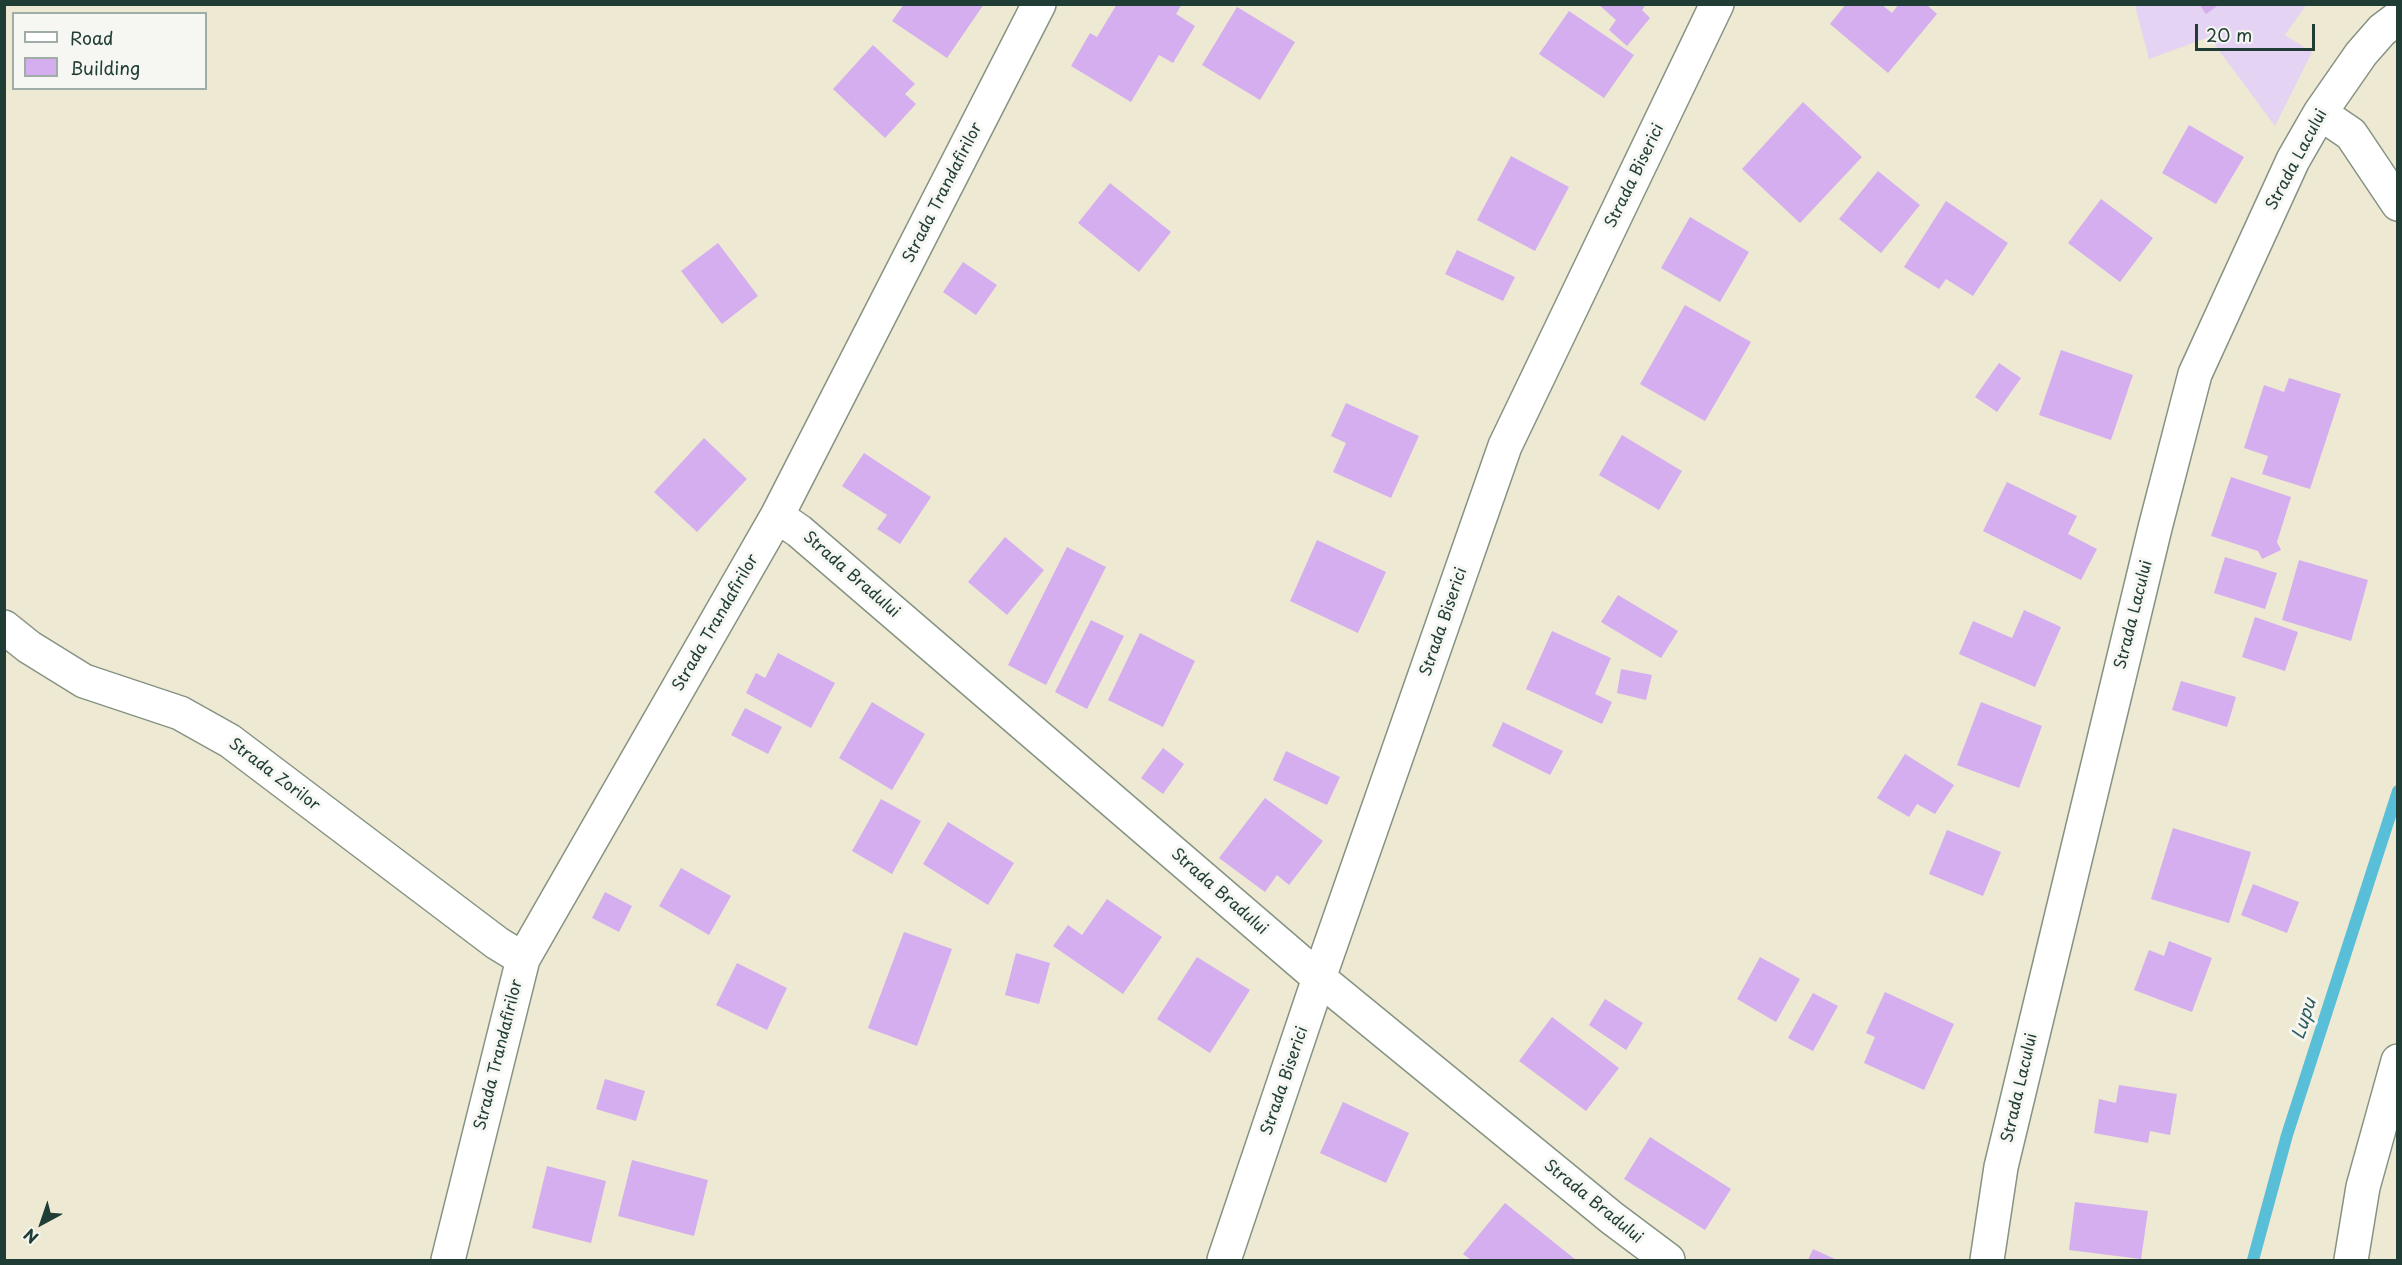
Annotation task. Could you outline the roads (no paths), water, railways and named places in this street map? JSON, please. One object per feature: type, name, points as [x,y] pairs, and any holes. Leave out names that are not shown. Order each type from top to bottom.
[{"type":"street","name":"Strada Trandafirilor","points":[[448,1260],[523,959],[777,516],[1039,4]]},
{"type":"street","name":"Strada Biserici","points":[[1224,1260],[1506,446],[1717,4]]},
{"type":"street","name":"Strada Lacului","points":[[1987,1260],[2004,1155],[2155,528],[2195,374],[2293,160],[2320,113],[2361,54],[2382,30],[2397,18]]},
{"type":"street","points":[[2320,113],[2351,134],[2397,204]]},
{"type":"street","name":"Strada Bradului","points":[[777,516],[808,538],[1320,978],[1612,1218],[1668,1260]]},
{"type":"street","name":"Strada Zorilor","points":[[4,627],[29,647],[84,681],[180,713],[230,741],[497,943],[523,959]]},
{"type":"street","points":[[2351,1260],[2363,1186],[2397,1061]]},
{"type":"waterway","name":"Lupu","points":[[2253,1260],[2287,1135],[2398,791]]}]
